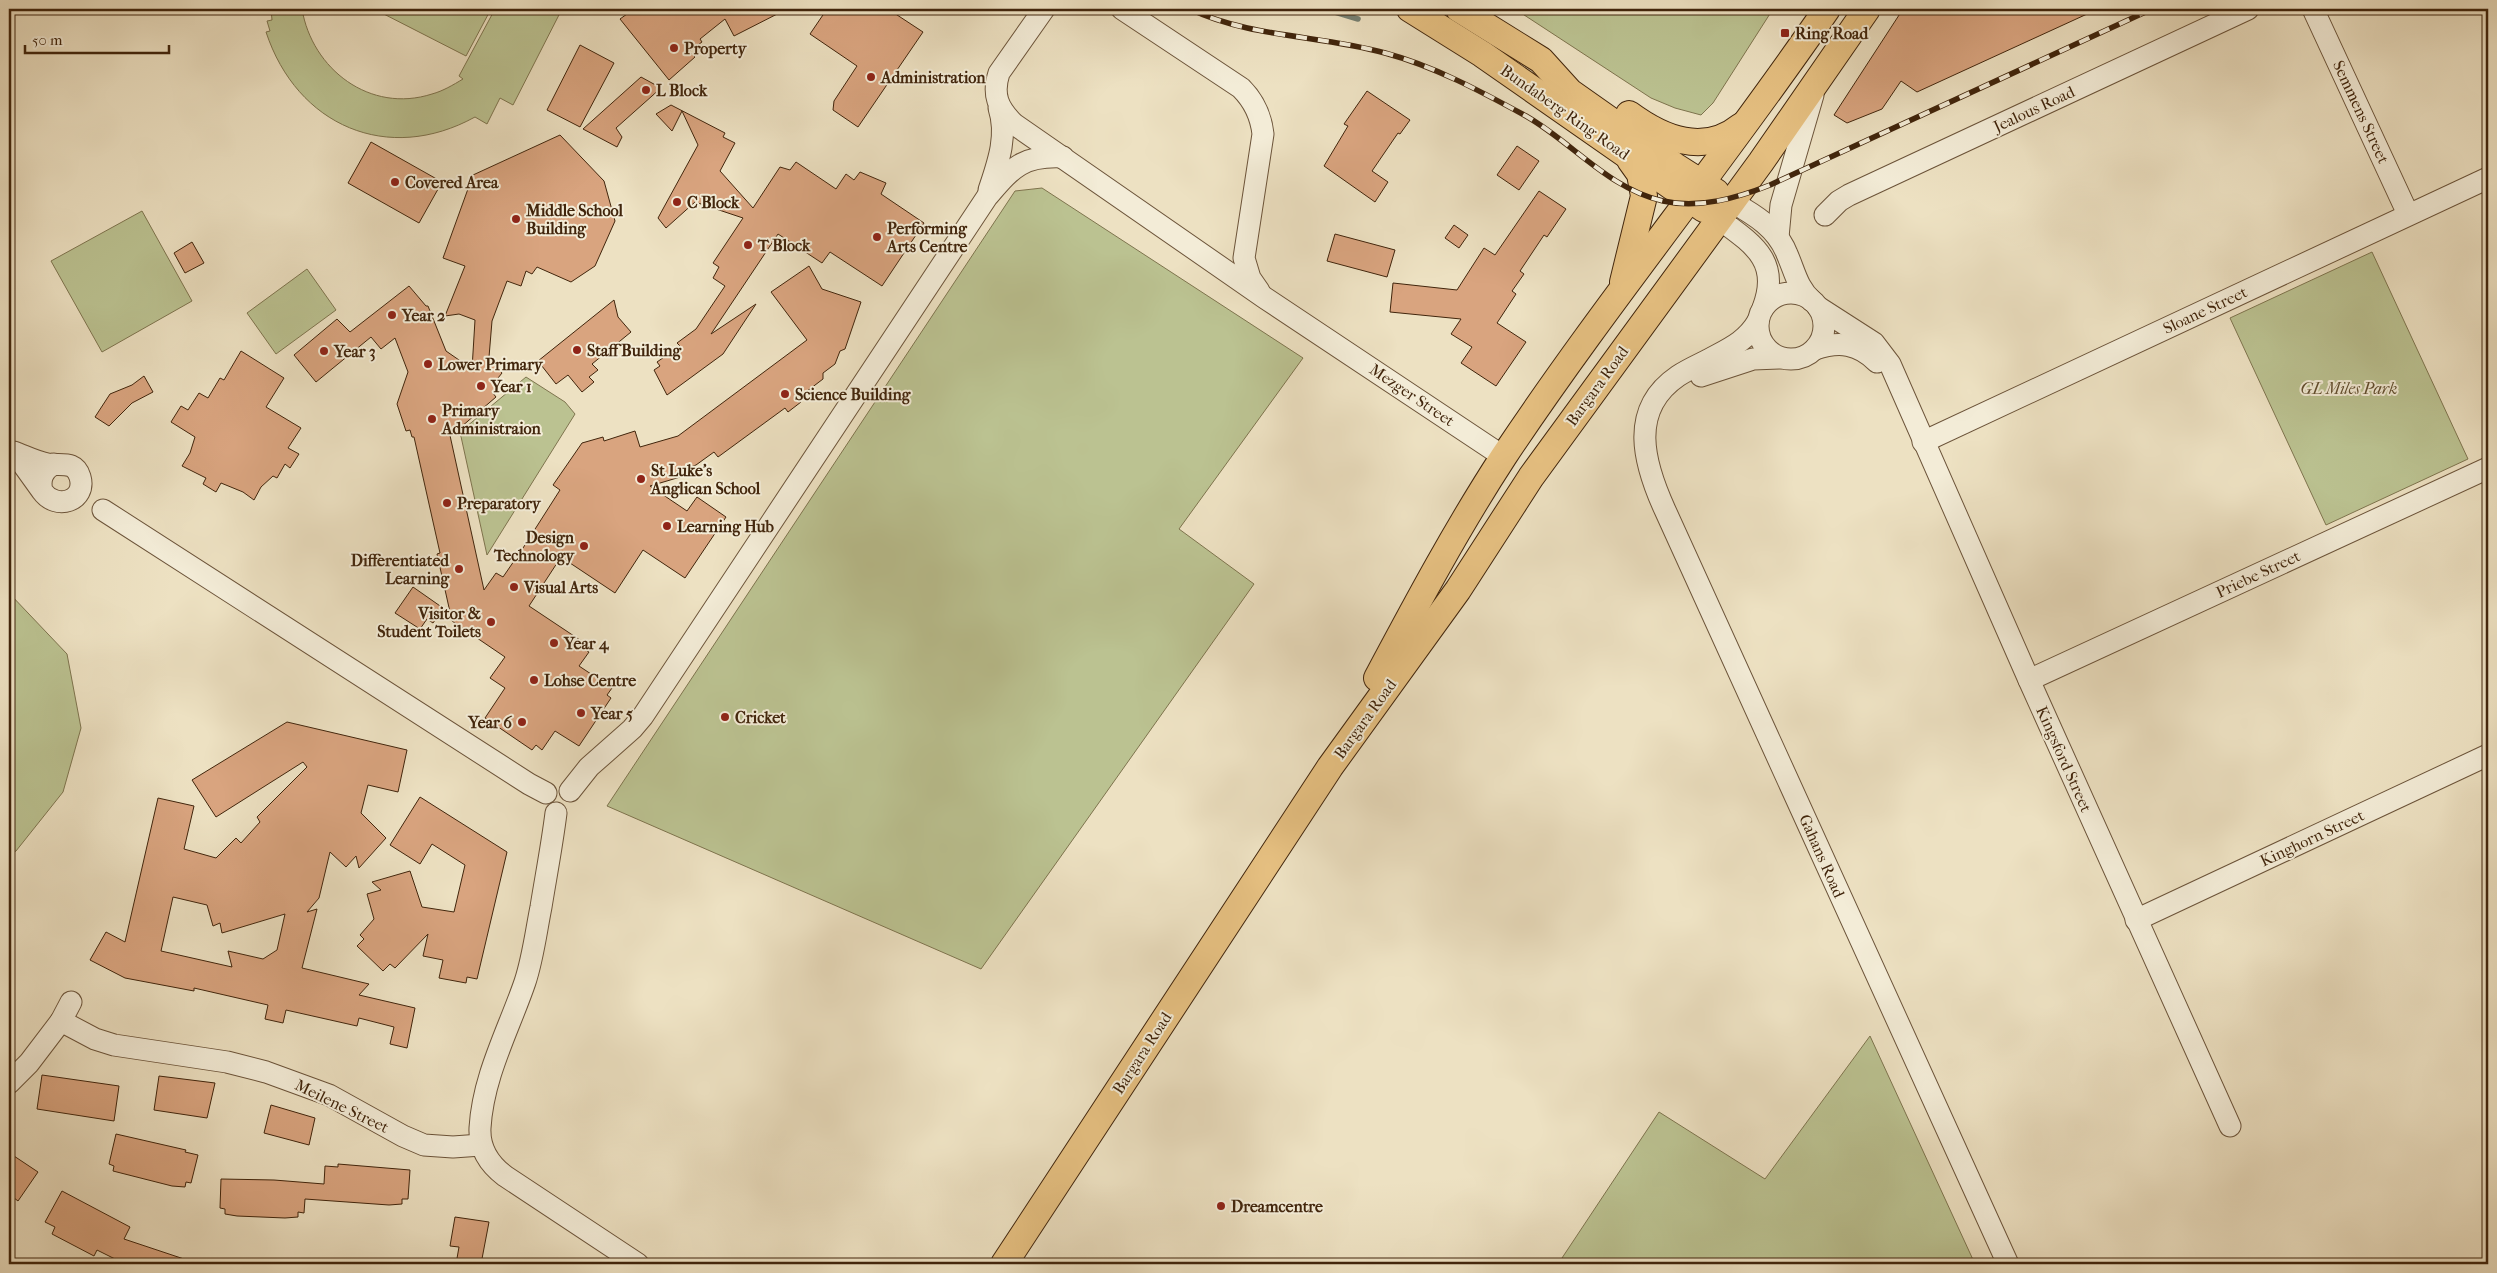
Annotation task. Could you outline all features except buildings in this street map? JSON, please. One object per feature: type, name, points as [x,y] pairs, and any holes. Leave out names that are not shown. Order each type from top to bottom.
[{"type":"main road","name":"Bundaberg Ring Road","points":[[1410,9],[1475,49],[1624,153],[1696,191],[1726,210]]},
{"type":"main road","name":"Bundaberg Ring Road","points":[[1460,9],[1542,60],[1570,92],[1696,191]]},
{"type":"main road","name":"Bargara Road","points":[[1330,767],[1437,566],[1504,457],[1620,292],[1748,120],[1827,9]]},
{"type":"main road","name":"Bargara Road","points":[[1004,1264],[1330,767],[1458,590],[1531,476],[1821,79],[1867,9]]},
{"type":"main road","points":[[1542,60],[1569,72],[1648,128],[1688,142],[1700,144],[1714,141],[1734,132],[1748,120]]},
{"type":"main road","points":[[1620,292],[1644,196],[1640,174],[1624,153]]},
{"type":"main road","points":[[1504,457],[1531,476]]},
{"type":"street","points":[[987,197],[998,165],[1004,130],[996,93],[999,73],[1044,9]]},
{"type":"street","points":[[1122,9],[1241,88],[1254,104],[1263,134],[1244,258],[1250,278],[1265,298]]},
{"type":"street","name":"Jealous Road","points":[[1825,216],[1839,201],[1849,195],[2248,9]]},
{"type":"street","name":"Semmens Street","points":[[2313,9],[2408,214]]},
{"type":"street","points":[[1778,237],[1781,206],[1809,106],[1821,79]]},
{"type":"street","name":"Mezger Street","points":[[999,107],[1014,124],[1265,298],[1504,457]]},
{"type":"street","points":[[570,791],[589,767],[632,729],[643,716],[987,197],[1016,166],[1028,159],[1062,156]]},
{"type":"street","name":"Sloane Street","points":[[1923,442],[2488,178]]},
{"type":"street","points":[[1726,210],[1759,218],[1778,237],[1788,254],[1798,283],[1815,304],[1824,324],[1820,342],[1815,349]]},
{"type":"street","name":"Gahans Road","points":[[1726,210],[1765,260],[1769,281],[1767,296],[1760,314],[1759,336],[1766,349],[1779,358]]},
{"type":"street","name":"Gahans Road","points":[[1815,304],[1798,294],[1782,294],[1768,302],[1742,342],[1677,376],[1656,396],[1647,414],[1646,444],[1654,487],[2008,1264]]},
{"type":"street","name":"Kingsford Street","points":[[1815,304],[1857,330],[1881,349],[1890,364],[1900,392],[2028,680],[2230,1126]]},
{"type":"street","name":"Kingsford Street","points":[[1815,349],[1843,343],[1859,349],[1882,367],[1900,392]]},
{"type":"street","name":"Gahans Road","points":[[1646,444],[1648,430],[1660,408],[1686,385],[1729,366],[1766,357],[1798,359],[1815,349]]},
{"type":"street","points":[[11,450],[42,492],[52,501],[103,510],[504,768],[546,792]]},
{"type":"street","points":[[11,450],[43,463],[60,463],[72,466],[103,510]]},
{"type":"street","points":[[42,492],[41,478],[44,472],[54,464]]},
{"type":"street","name":"Priebe Street","points":[[2028,680],[2488,468]]},
{"type":"street","points":[[64,502],[76,495],[81,483],[80,477]]},
{"type":"street","name":"Kinghorn Street","points":[[2136,920],[2488,755]]},
{"type":"street","points":[[546,792],[558,785],[570,791],[573,800],[569,809],[556,813]]},
{"type":"street","points":[[546,792],[546,805],[556,813]]},
{"type":"street","points":[[556,813],[533,951],[525,981],[500,1042],[492,1071],[482,1115],[481,1145],[494,1168],[638,1264]]},
{"type":"street","points":[[9,1083],[29,1063],[61,1021],[71,1002]]},
{"type":"street","name":"Meilene Street","points":[[61,1021],[114,1045],[227,1062],[283,1077],[329,1095],[403,1136],[424,1145],[453,1147],[481,1145]]},
{"type":"green space","points":[[271,9],[302,9],[308,31],[318,50],[331,68],[348,82],[366,92],[387,98],[409,99],[436,93],[463,79],[459,76],[495,9],[562,9],[513,105],[500,98],[487,124],[475,117],[442,131],[410,137],[379,136],[349,128],[323,113],[300,92],[280,65],[266,32],[270,31],[267,21],[272,20]]},
{"type":"green space","points":[[374,9],[491,9],[466,56]]},
{"type":"green space","points":[[1515,9],[1773,9],[1713,103],[1701,115],[1675,108],[1651,98]]},
{"type":"green space","points":[[1042,188],[1303,358],[1179,529],[1254,584],[981,969],[607,806],[1015,191]]},
{"type":"green space","points":[[142,211],[192,301],[102,352],[51,261]]},
{"type":"green space","name":"GL Miles Park","points":[[2372,252],[2468,459],[2326,525],[2230,318]]},
{"type":"green space","points":[[307,269],[336,310],[276,354],[247,313]]},
{"type":"green space","points":[[526,377],[565,402],[575,414],[487,555],[460,432]]},
{"type":"green space","points":[[9,593],[67,654],[81,728],[63,792],[16,851],[9,855]]},
{"type":"green space","points":[[1870,1036],[1975,1264],[1558,1264],[1659,1112],[1765,1179]]},
{"type":"waterway","points":[[1325,9],[1358,19]]},
{"type":"railway","points":[[1190,9],[1237,26],[1361,47],[1403,58],[1440,72],[1526,116],[1560,139],[1608,176],[1625,186],[1663,201],[1690,204],[1731,198],[1770,185],[2152,9]]},
{"type":"place","name":"Ring Road","points":[[1785,33]]},
{"type":"place","name":"Property","points":[[674,48]]},
{"type":"place","name":"Administration","points":[[871,77]]},
{"type":"place","name":"L Block","points":[[646,90]]},
{"type":"place","name":"Covered Area","points":[[395,182]]},
{"type":"place","name":"C Block","points":[[677,202]]},
{"type":"place","name":"Middle School Building","points":[[516,219]]},
{"type":"place","name":"Performing Arts Centre","points":[[877,237]]},
{"type":"place","name":"T Block","points":[[748,245]]},
{"type":"place","name":"Year 2","points":[[392,315]]},
{"type":"place","name":"Staff Building","points":[[577,350]]},
{"type":"place","name":"Year 3","points":[[324,351]]},
{"type":"place","name":"Lower Primary","points":[[428,364]]},
{"type":"place","name":"Year 1","points":[[481,386]]},
{"type":"place","name":"Science Building","points":[[785,394]]},
{"type":"place","name":"Primary Administraion","points":[[432,419]]},
{"type":"place","name":"St Luke's Anglican School","points":[[641,479]]},
{"type":"place","name":"Preparatory","points":[[447,503]]},
{"type":"place","name":"Learning Hub","points":[[667,526]]},
{"type":"place","name":"Design Technology","points":[[584,546]]},
{"type":"place","name":"Differentiated Learning","points":[[459,569]]},
{"type":"place","name":"Visual Arts","points":[[514,587]]},
{"type":"place","name":"Visitor & Student Toilets","points":[[491,622]]},
{"type":"place","name":"Year 4","points":[[554,643]]},
{"type":"place","name":"Lohse Centre","points":[[534,680]]},
{"type":"place","name":"Year 5","points":[[581,713]]},
{"type":"place","name":"Cricket","points":[[725,717]]},
{"type":"place","name":"Year 6","points":[[522,722]]},
{"type":"place","name":"Dreamcentre","points":[[1221,1206]]}]
